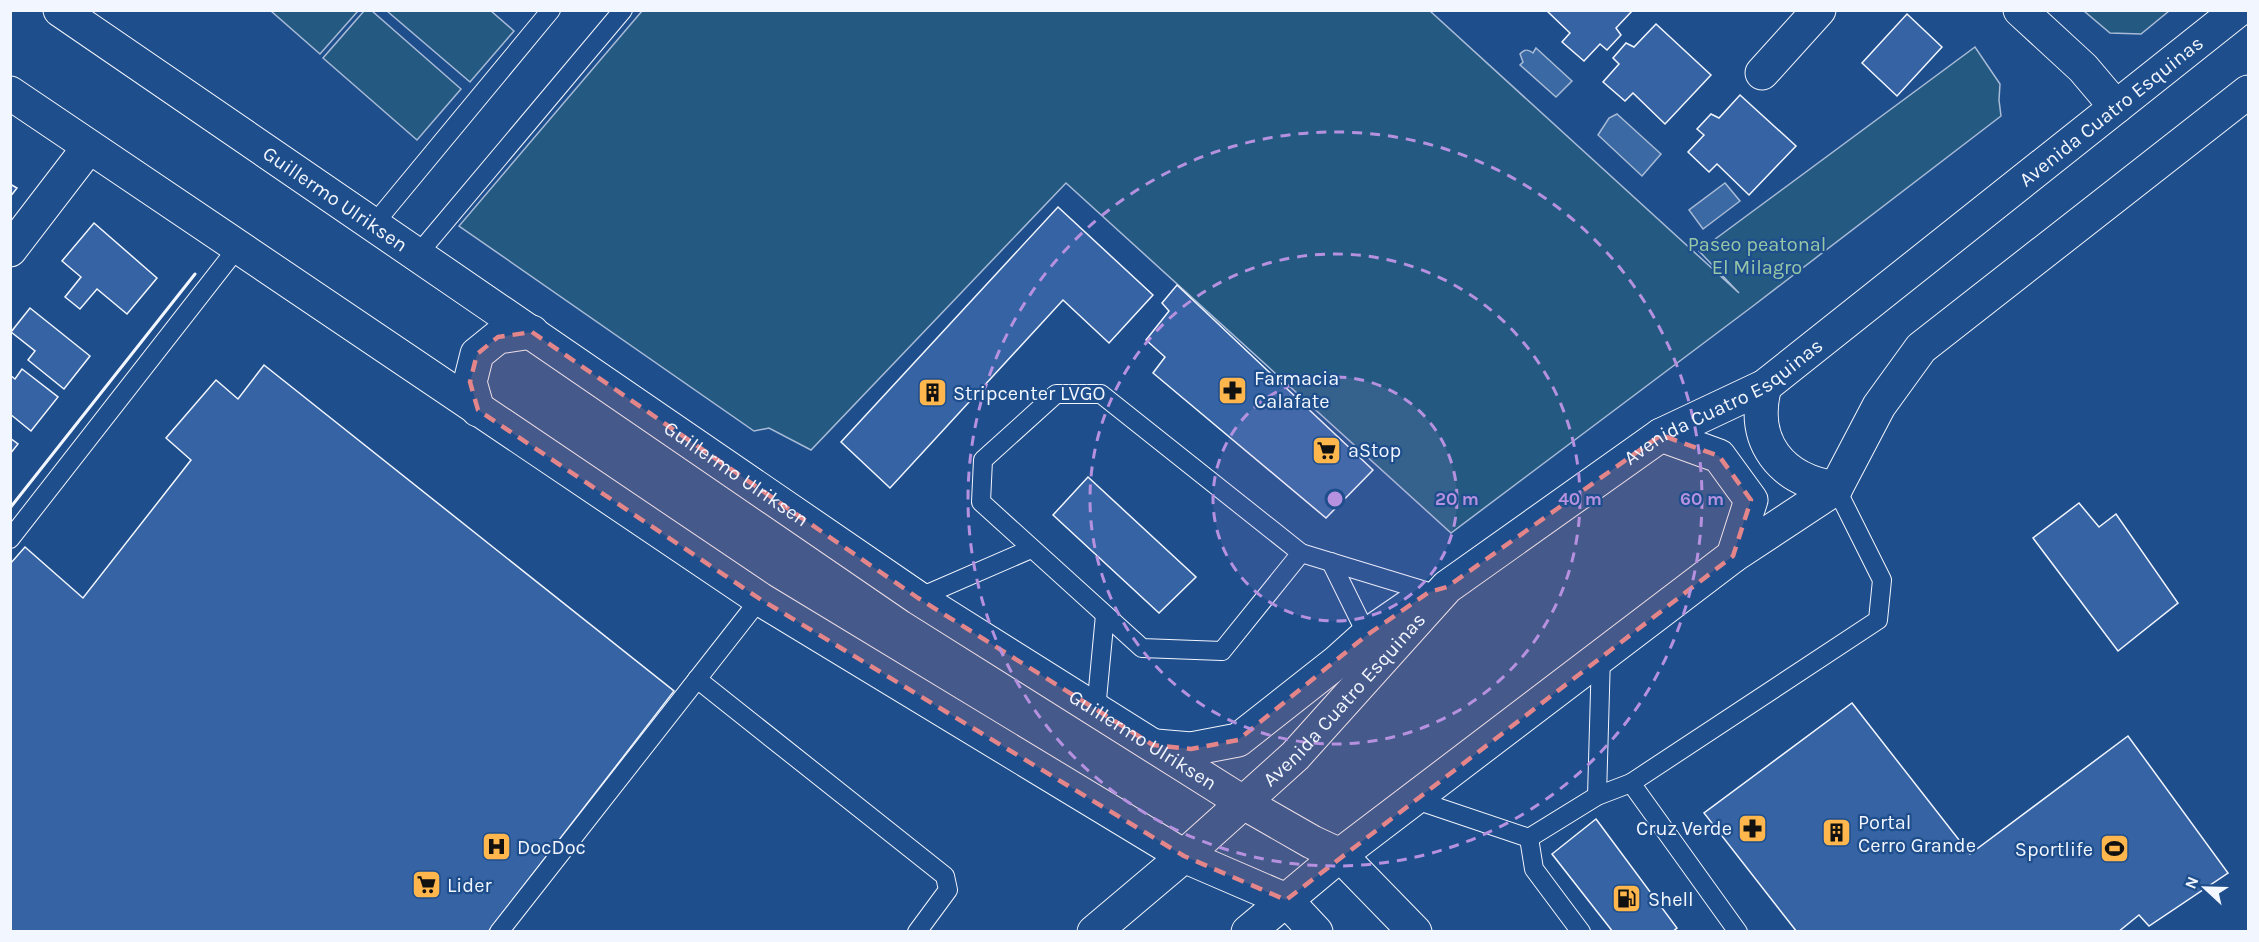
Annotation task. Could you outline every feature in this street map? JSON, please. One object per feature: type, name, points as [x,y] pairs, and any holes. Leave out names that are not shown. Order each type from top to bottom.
[{"type":"main road","name":"Guillermo Ulriksen","points":[[60,10],[918,598],[1244,803],[1312,842],[1340,855],[1415,932]]},
{"type":"main road","points":[[1762,73],[1819,10]]},
{"type":"main road","points":[[2020,10],[2084,68],[2116,107]]},
{"type":"main road","name":"Avenida Cuatro Esquinas","points":[[1094,932],[1184,856],[1295,756],[1438,590],[1661,435],[1765,386],[2238,10]]},
{"type":"main road","points":[[1248,932],[1340,855],[1733,556],[1836,488],[1879,406],[1921,348],[2248,92]]},
{"type":"main road","points":[[10,93],[760,599],[1184,856],[1286,900],[1316,932]]},
{"type":"main road","points":[[10,249],[90,147]]},
{"type":"main road","points":[[478,410],[470,382],[477,354],[498,337],[532,332]]},
{"type":"main road","points":[[1765,386],[1761,402],[1761,419],[1764,436],[1771,451],[1783,466],[1799,478],[1817,485],[1836,488]]},
{"type":"main road","points":[[1661,435],[1719,456],[1751,500],[1733,556]]},
{"type":"main road","points":[[1153,746],[1191,749],[1238,740],[1337,662],[1367,635],[1438,590]]},
{"type":"lane","points":[[374,224],[551,10]]},
{"type":"lane","points":[[418,254],[623,10]]},
{"type":"lane","points":[[10,539],[238,247]]},
{"type":"lane","points":[[1301,553],[1222,651],[1142,648],[981,502],[983,460],[1056,394],[1101,394],[1301,553],[1438,590]]},
{"type":"lane","points":[[1529,838],[1597,796],[1632,783],[1878,620],[1882,580],[1836,488]]},
{"type":"lane","points":[[918,598],[1031,549]]},
{"type":"lane","points":[[1330,561],[1367,635]]},
{"type":"lane","points":[[499,932],[760,599]]},
{"type":"lane","points":[[1096,710],[1105,615]]},
{"type":"lane","points":[[1597,796],[1601,656]]},
{"type":"lane","points":[[697,679],[945,876],[948,890],[917,932]]},
{"type":"lane","points":[[1632,783],[1738,932]]},
{"type":"lane","points":[[1413,799],[1529,838]]},
{"type":"lane","points":[[1529,838],[1534,870],[1581,932]]},
{"type":"highlighted area","points":[[532,332],[918,598],[1153,745],[1191,749],[1238,740],[1367,635],[1429,592],[1447,587],[1661,435],[1719,456],[1751,500],[1733,556],[1286,900],[1184,856],[760,599],[478,410],[470,382],[477,354],[498,337]]},
{"type":"green space","points":[[271,11],[358,11],[320,54]]},
{"type":"green space","points":[[364,11],[372,11],[461,89],[417,140],[323,58]]},
{"type":"green space","points":[[387,11],[491,11],[514,31],[470,82]]},
{"type":"green space","name":"Paseo peatonal El Milagro","points":[[642,11],[1430,11],[1739,293],[1699,251],[1975,47],[2000,84],[2001,116],[1451,533],[1066,183],[811,450],[769,428],[754,431],[459,226]]},
{"type":"green space","points":[[2084,11],[2169,11],[2141,34],[2110,33]]},
{"type":"shaded area","points":[[1536,48],[1572,81],[1556,97],[1520,65],[1523,62],[1520,54],[1526,50],[1533,53]]},
{"type":"shaded area","points":[[1617,114],[1661,154],[1642,176],[1598,135],[1609,118]]},
{"type":"shaded area","points":[[1725,183],[1740,201],[1703,229],[1689,210]]},
{"type":"building","points":[[1546,10],[1633,10],[1616,28],[1621,35],[1607,50],[1600,44],[1584,61],[1562,42],[1570,33]]},
{"type":"building","points":[[1907,14],[1942,47],[1897,96],[1862,63]]},
{"type":"building","points":[[1656,24],[1711,75],[1665,124],[1633,93],[1625,101],[1603,82],[1619,64],[1613,58],[1626,43],[1634,47]]},
{"type":"building","points":[[1740,95],[1796,146],[1749,195],[1717,164],[1709,172],[1688,152],[1704,135],[1697,129],[1711,114],[1719,118]]},
{"type":"building","points":[[10,184],[17,188],[10,197]]},
{"type":"building","name":"Stripcenter LVGO","points":[[1058,207],[1153,295],[1109,343],[1063,300],[890,488],[841,442]]},
{"type":"building","points":[[94,223],[157,278],[127,314],[97,289],[80,309],[65,297],[81,277],[62,261]]},
{"type":"building","points":[[1177,285],[1373,470],[1326,518],[1153,373],[1165,357],[1146,340],[1169,311],[1162,303]]},
{"type":"building","points":[[30,308],[90,356],[64,389],[28,360],[35,351],[11,332]]},
{"type":"building","points":[[264,365],[674,691],[488,932],[10,932],[10,564],[25,547],[83,598],[191,460],[166,438],[216,380],[238,399]]},
{"type":"building","points":[[22,369],[58,397],[31,431],[10,414],[10,375],[15,379]]},
{"type":"building","points":[[10,438],[18,444],[10,454]]},
{"type":"building","points":[[1088,477],[1196,577],[1159,613],[1053,515]]},
{"type":"building","points":[[2079,503],[2099,527],[2116,514],[2178,603],[2118,651],[2033,538]]},
{"type":"building","name":"Portal Cerro Grande","points":[[1852,703],[1970,854],[2128,736],[2228,873],[2149,926],[2139,915],[2118,932],[1797,932],[1704,813]]},
{"type":"building","points":[[1596,819],[1677,928],[1672,932],[1613,932],[1552,854]]},
{"type":"wall","points":[[10,508],[195,274]]},
{"type":"place","name":"Farmacia Calafate","points":[[1233,390]]},
{"type":"place","name":"Stripcenter LVGO","points":[[932,393]]},
{"type":"place","name":"aStop","points":[[1327,450]]},
{"type":"place","name":"Cruz Verde","points":[[1753,828]]},
{"type":"place","name":"Portal Cerro Grande","points":[[1837,833]]},
{"type":"place","name":"DocDoc","points":[[496,847]]},
{"type":"place","name":"Sportlife","points":[[2114,849]]},
{"type":"place","name":"Lider","points":[[426,885]]},
{"type":"place","name":"Shell","points":[[1627,899]]}]
